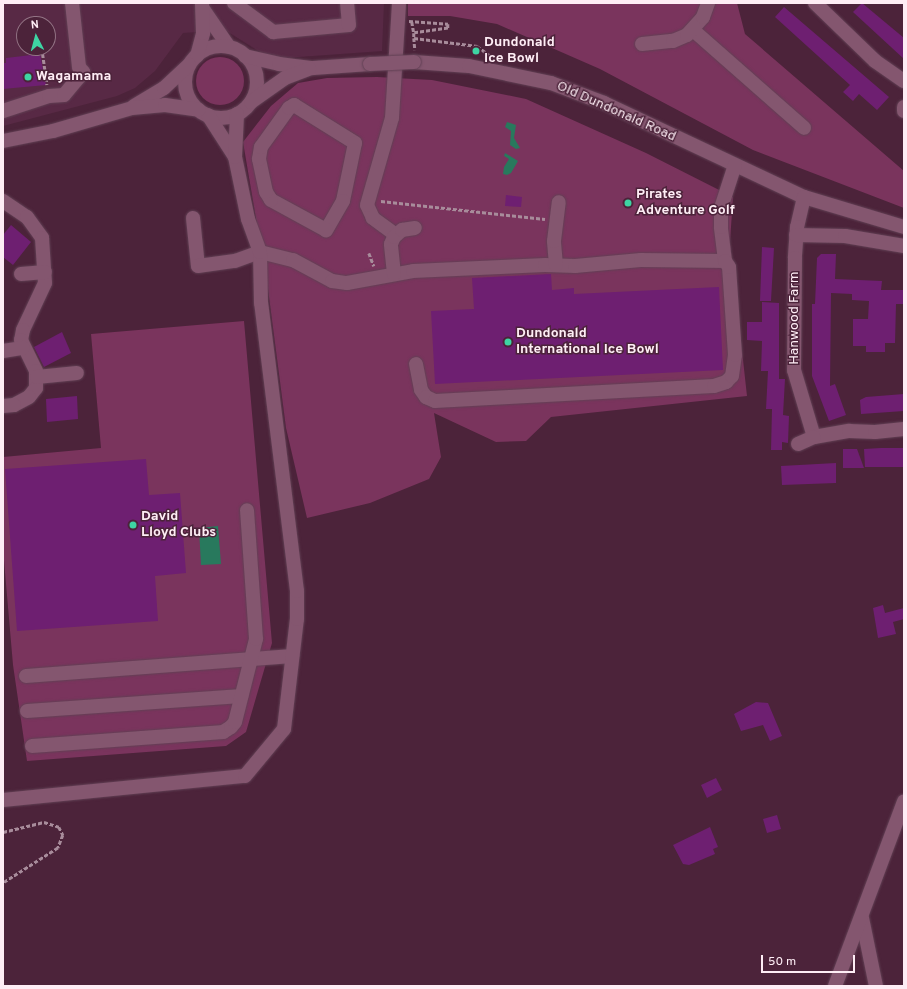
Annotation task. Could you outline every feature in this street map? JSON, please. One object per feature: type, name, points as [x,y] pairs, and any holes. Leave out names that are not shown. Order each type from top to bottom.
[{"type":"street","points":[[3,110],[49,96],[64,95],[83,72],[79,67],[72,3]]},
{"type":"street","points":[[234,3],[273,32],[349,25],[347,3]]},
{"type":"street","points":[[396,235],[373,218],[367,205],[392,118],[405,21],[399,3]]},
{"type":"street","points":[[642,44],[673,41],[693,30],[703,17],[708,3]]},
{"type":"street","points":[[815,3],[875,61],[904,81]]},
{"type":"street","points":[[3,140],[53,131],[132,108],[165,105],[225,118],[237,114],[251,102],[256,92],[257,76],[254,67],[245,56],[229,47],[202,6]]},
{"type":"street","points":[[202,6],[203,33],[186,74],[186,91],[204,113],[235,157]]},
{"type":"street","points":[[693,30],[804,128]]},
{"type":"street","points":[[132,108],[164,88],[193,60],[213,47],[229,47]]},
{"type":"street","name":"Old Dundonald Road","points":[[245,56],[279,64],[313,68],[414,62],[469,66],[551,83],[604,103],[804,197],[904,227]]},
{"type":"street","name":"Old Dundonald Road","points":[[251,102],[285,78],[313,68]]},
{"type":"street","points":[[294,105],[356,143],[345,194],[337,215],[326,230],[271,200],[266,192],[259,159],[261,147],[289,108],[294,105]]},
{"type":"street","points":[[3,800],[244,776],[284,729],[297,619],[297,591],[261,303],[260,252],[248,219],[235,157],[237,114]]},
{"type":"street","points":[[416,364],[421,390],[426,397],[435,401],[714,386],[726,382],[732,376],[735,355],[729,267],[725,261],[721,227],[721,208],[725,189],[734,165]]},
{"type":"street","points":[[345,194],[370,193]]},
{"type":"street","name":"Hanwood Farm","points":[[804,197],[796,235],[794,370],[814,437]]},
{"type":"street","points":[[3,201],[27,217],[42,238],[46,283],[42,294],[22,330],[20,340],[37,377],[36,388],[29,397],[14,405],[3,406]]},
{"type":"street","points":[[556,266],[554,241],[559,202]]},
{"type":"street","points":[[193,218],[198,266],[235,261],[260,252],[293,260],[332,281],[347,283],[413,271],[556,266],[642,260],[725,261]]},
{"type":"street","points":[[394,274],[391,244],[396,235],[402,230],[415,228]]},
{"type":"street","points":[[796,235],[845,236],[904,246]]},
{"type":"street","points":[[21,274],[45,272]]},
{"type":"street","points":[[3,351],[23,348]]},
{"type":"street","points":[[37,377],[78,373]]},
{"type":"street","points":[[798,444],[814,437],[849,431],[875,432],[904,429]]},
{"type":"street","points":[[32,746],[223,732],[235,722],[256,639],[247,510]]},
{"type":"street","points":[[26,676],[292,656]]},
{"type":"street","points":[[26,711],[241,696]]},
{"type":"street","points":[[835,986],[862,918],[904,801]]},
{"type":"street","points":[[862,918],[876,986]]},
{"type":"path","points":[[405,21],[448,24],[448,28],[414,33]]},
{"type":"path","points":[[405,21],[414,33],[414,38],[477,46],[495,59]]},
{"type":"path","points":[[43,56],[46,89]]},
{"type":"path","points":[[370,193],[378,189],[374,201],[557,220]]},
{"type":"path","points":[[3,832],[44,822],[59,827],[63,835],[58,848],[3,884]]},
{"type":"shaded area","points":[[3,3],[384,3],[382,51],[271,59],[225,30],[183,33],[155,71],[135,88],[117,96],[3,126]]},
{"type":"shaded area","points":[[408,3],[737,3],[745,34],[904,171],[904,208],[753,150],[600,69],[497,24],[450,16],[408,16]]},
{"type":"shaded area","points":[[220,57],[229,59],[237,64],[242,72],[244,81],[242,90],[237,98],[229,103],[220,105],[211,103],[203,98],[198,90],[196,81],[198,72],[203,64],[211,59]]},
{"type":"shaded area","name":"Dundonald International Ice Bowl","points":[[377,77],[432,80],[526,99],[646,153],[733,197],[730,242],[747,396],[551,417],[526,441],[496,442],[434,413],[441,457],[429,479],[370,503],[307,518],[286,428],[268,289],[243,142],[271,106],[298,83],[327,78]]},
{"type":"shaded area","points":[[507,122],[516,125],[514,138],[520,148],[516,149],[510,145],[511,131],[505,127]]},
{"type":"shaded area","points":[[505,153],[518,161],[511,173],[507,175],[503,174],[504,167],[509,159],[504,156]]},
{"type":"shaded area","name":"David Lloyd Clubs","points":[[244,321],[272,643],[246,732],[226,746],[27,761],[13,665],[3,549],[3,457],[101,448],[91,334]]},
{"type":"shaded area","points":[[218,526],[221,564],[201,565],[199,528]]},
{"type":"building","points":[[862,3],[904,38],[904,59],[853,12]]},
{"type":"building","points":[[784,7],[889,97],[877,110],[859,94],[853,101],[843,92],[850,85],[775,17]]},
{"type":"building","points":[[40,56],[46,85],[3,89],[3,63],[6,63],[6,58]]},
{"type":"building","points":[[506,195],[522,197],[521,207],[505,206]]},
{"type":"building","points":[[11,225],[31,242],[13,265],[3,257],[3,235]]},
{"type":"building","points":[[762,247],[774,248],[771,301],[760,301]]},
{"type":"building","points":[[821,254],[836,254],[835,279],[882,281],[881,290],[904,290],[904,304],[896,304],[895,343],[885,343],[885,352],[866,352],[866,346],[853,346],[853,319],[868,319],[869,301],[852,300],[852,294],[831,293],[830,386],[835,384],[846,415],[829,421],[812,376],[812,304],[815,304],[817,258]]},
{"type":"building","points":[[551,274],[552,290],[574,288],[574,294],[719,287],[723,370],[435,384],[431,311],[474,309],[472,278]]},
{"type":"building","points":[[762,302],[779,303],[779,379],[785,379],[783,415],[789,416],[788,443],[782,442],[782,450],[771,450],[772,409],[766,409],[768,371],[761,371],[762,341],[747,340],[747,322],[762,322]]},
{"type":"building","points":[[62,332],[71,353],[44,367],[34,347]]},
{"type":"building","points":[[904,394],[904,411],[861,414],[860,400],[866,397]]},
{"type":"building","points":[[77,396],[78,419],[47,422],[46,399]]},
{"type":"building","points":[[904,448],[904,467],[865,467],[864,449]]},
{"type":"building","points":[[843,449],[857,449],[864,468],[843,468]]},
{"type":"building","points":[[146,459],[149,495],[180,493],[186,573],[155,576],[158,621],[17,631],[5,469]]},
{"type":"building","points":[[836,463],[836,483],[782,485],[781,466]]},
{"type":"building","points":[[883,605],[885,613],[904,608],[904,619],[893,622],[896,634],[878,638],[873,608]]},
{"type":"building","points":[[756,702],[768,703],[782,736],[770,741],[763,725],[741,731],[734,714]]},
{"type":"building","points":[[716,778],[722,790],[707,798],[701,785]]},
{"type":"building","points":[[777,815],[781,829],[767,833],[763,819]]},
{"type":"building","points":[[710,827],[718,847],[713,849],[715,854],[689,865],[683,864],[673,845]]},
{"type":"place","name":"Dundonald Ice Bowl","points":[[476,51]]},
{"type":"place","name":"Wagamama","points":[[28,77]]},
{"type":"place","name":"Pirates Adventure Golf","points":[[628,203]]},
{"type":"place","name":"Dundonald International Ice Bowl","points":[[508,342]]},
{"type":"place","name":"David Lloyd Clubs","points":[[133,525]]}]
